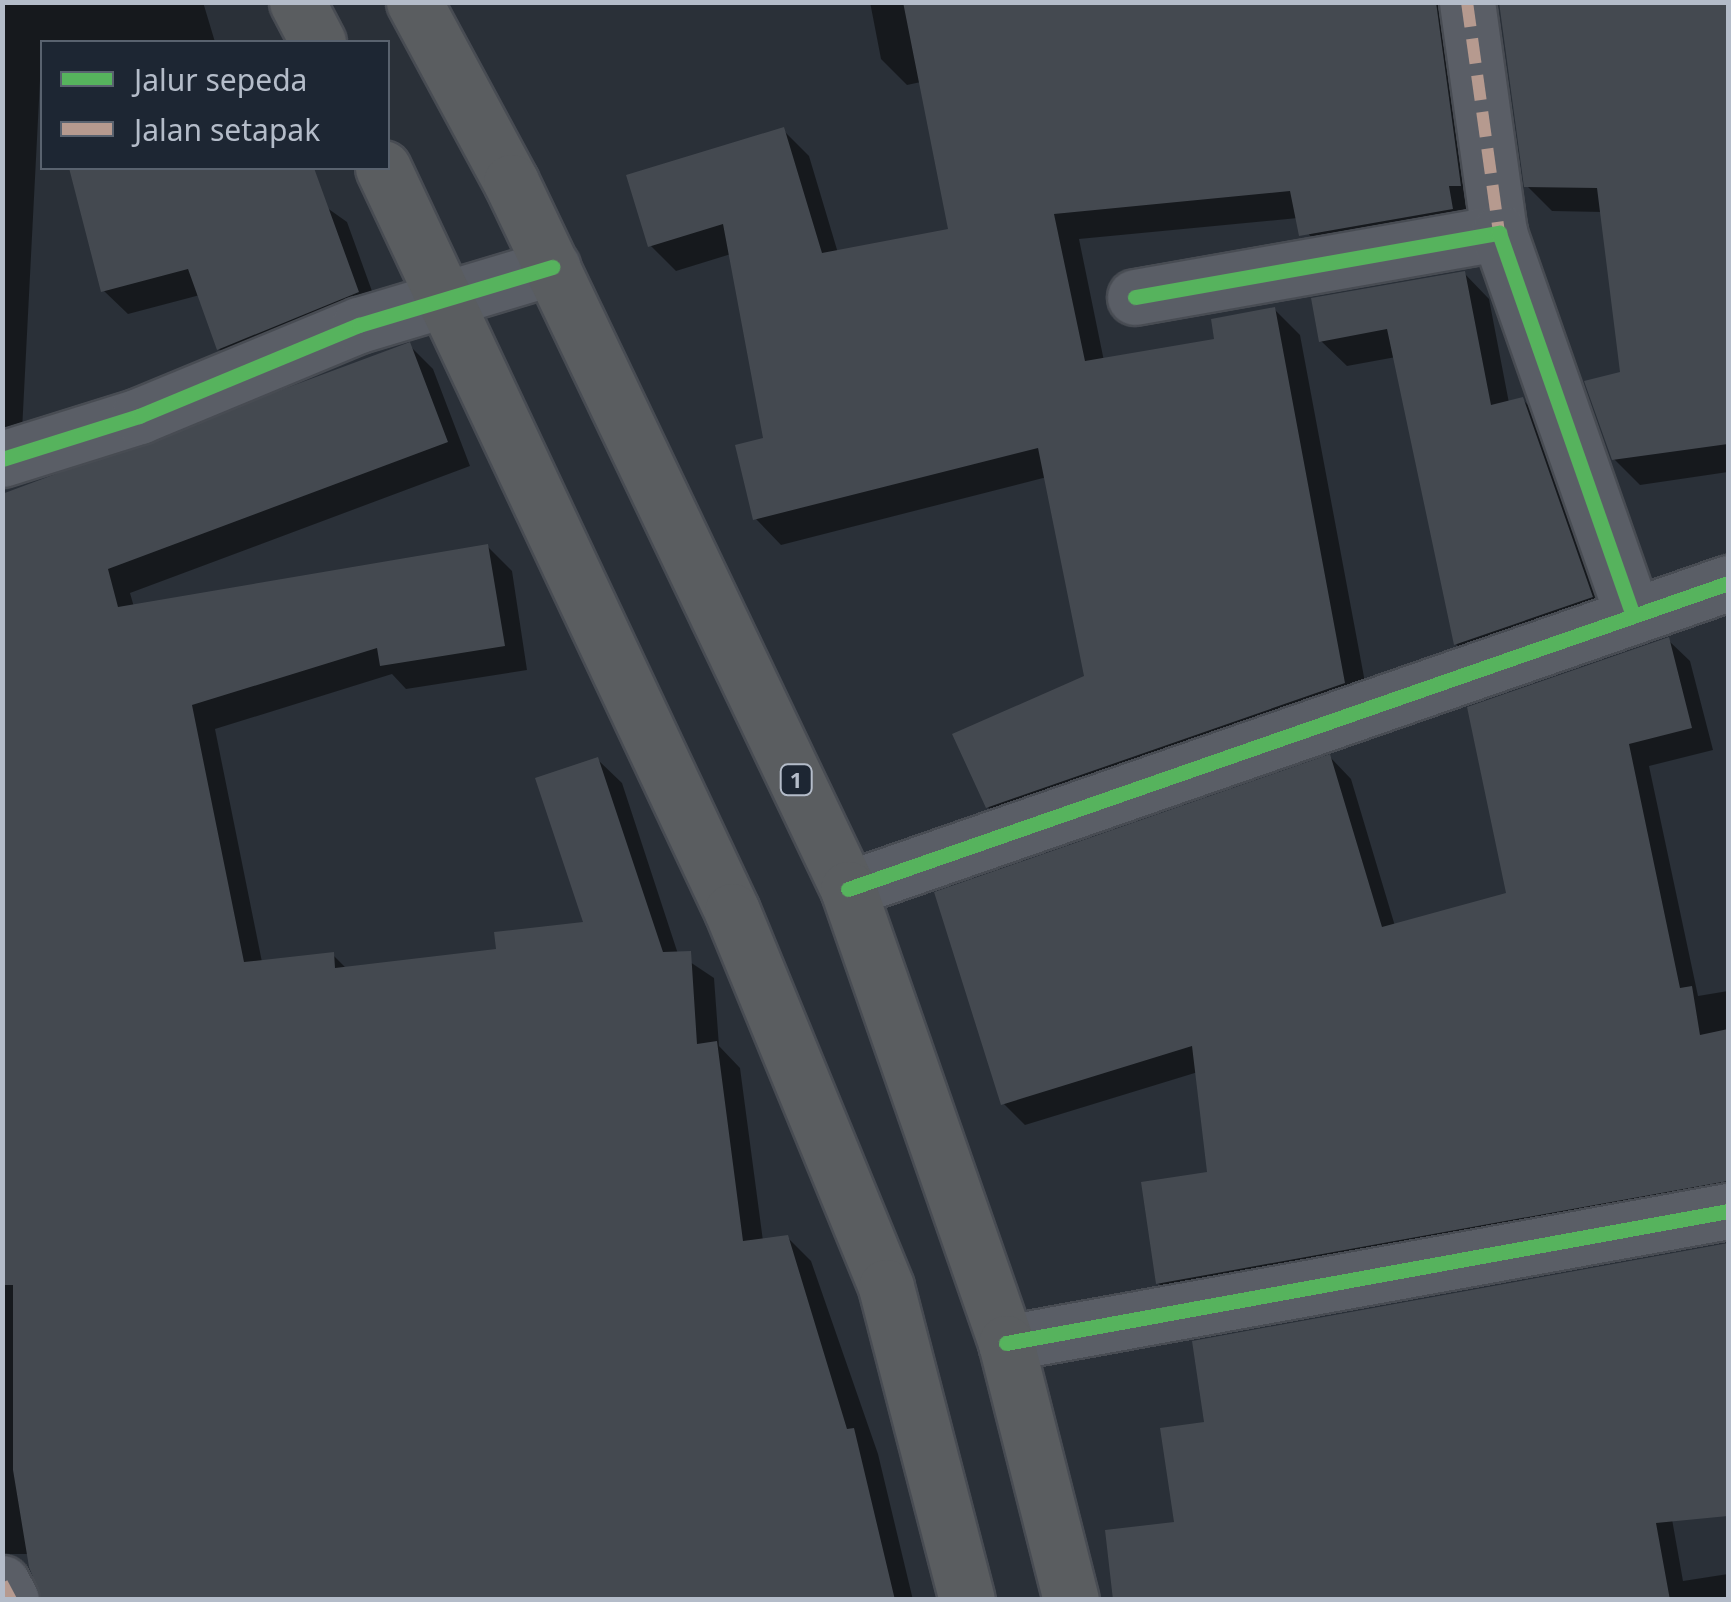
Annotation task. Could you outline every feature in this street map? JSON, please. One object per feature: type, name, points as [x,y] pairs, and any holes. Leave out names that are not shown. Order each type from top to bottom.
[{"type":"highway","points":[[298,2],[317,40]]},
{"type":"highway","name":"1","points":[[414,2],[552,267],[848,889],[1006,1343],[1071,1600]]},
{"type":"highway","points":[[384,170],[449,294],[732,911],[886,1287],[966,1600]]},
{"type":"street","points":[[1467,2],[1499,233],[1633,615]]},
{"type":"street","points":[[1135,297],[1499,233]]},
{"type":"street","points":[[2,459],[139,416],[449,294],[552,267]]},
{"type":"street","points":[[848,889],[1728,583]]},
{"type":"street","points":[[1006,1343],[1728,1211]]},
{"type":"street","points":[[2,1583],[11,1600]]},
{"type":"building","points":[[903,2],[1436,2],[1461,186],[1449,186],[1453,209],[1299,236],[1290,191],[1054,214],[1085,361],[1214,339],[1211,319],[1275,307],[1345,683],[986,808],[952,734],[1084,676],[1038,448],[753,520],[735,445],[763,438],[723,224],[648,247],[626,175],[784,127],[822,253],[948,229]]},
{"type":"building","points":[[1499,2],[1728,2],[1728,444],[1612,460],[1584,381],[1620,372],[1597,188],[1524,187]]},
{"type":"building","points":[[70,170],[315,170],[359,292],[217,350],[188,269],[101,292]]},
{"type":"building","points":[[1465,271],[1491,405],[1523,397],[1593,597],[1454,645],[1387,329],[1319,342],[1311,298]]},
{"type":"building","points":[[410,342],[448,442],[108,569],[118,607],[488,544],[505,646],[380,666],[377,648],[192,705],[244,962],[334,952],[335,968],[496,949],[494,932],[583,922],[535,778],[598,757],[663,952],[691,951],[697,1044],[717,1041],[743,1241],[788,1235],[847,1429],[854,1428],[895,1600],[42,1600],[29,1567],[13,1470],[13,1285],[2,1285],[2,494]]},
{"type":"building","points":[[1669,637],[1692,728],[1629,744],[1680,988],[1692,986],[1700,1035],[1728,1029],[1728,1181],[1156,1284],[1141,1182],[1207,1172],[1192,1046],[1001,1105],[934,892],[1330,754],[1382,927],[1506,893],[1467,707]]},
{"type":"building","points":[[1728,1243],[1728,1516],[1656,1523],[1670,1600],[1113,1600],[1105,1530],[1174,1522],[1160,1428],[1204,1422],[1192,1341]]},
{"type":"marked path","points":[[1467,2],[1499,233]]},
{"type":"marked path","points":[[2,1583],[11,1600]]},
{"type":"cycle path","points":[[1135,297],[1499,233],[1633,615]]},
{"type":"cycle path","points":[[2,459],[139,416],[359,325],[552,267]]},
{"type":"cycle path","points":[[848,889],[1728,583]]},
{"type":"cycle path","points":[[1006,1343],[1728,1211]]}]
